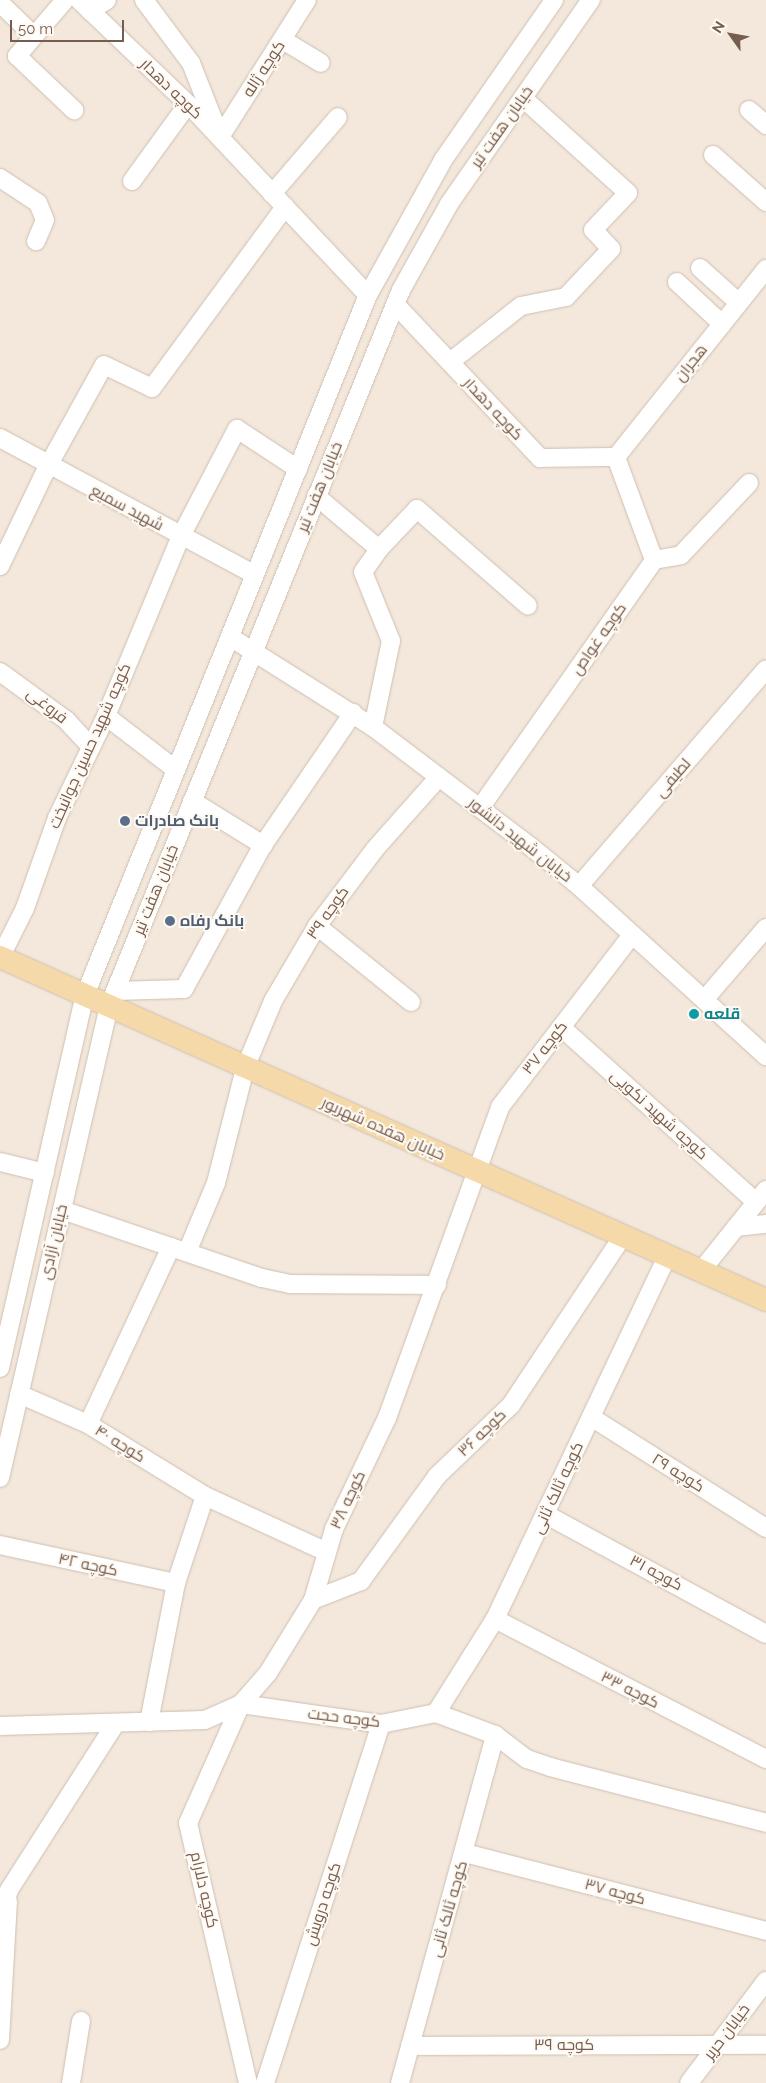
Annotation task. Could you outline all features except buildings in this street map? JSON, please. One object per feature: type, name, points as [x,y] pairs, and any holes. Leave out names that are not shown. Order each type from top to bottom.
[{"type":"main road","name":"خیابان هفده شهریور","points":[[0,957],[85,995],[112,998],[245,1068],[766,1300]]},
{"type":"street","points":[[65,0],[17,56],[74,110]]},
{"type":"street","points":[[85,5],[107,0]]},
{"type":"street","name":"کوچه دهدار","points":[[144,0],[191,63],[220,137]]},
{"type":"street","name":"کوچه ژاله","points":[[220,137],[307,0]]},
{"type":"street","name":"خیابان هفت تیر","points":[[85,995],[368,295],[443,160],[554,0]]},
{"type":"street","name":"خیابان هفت تیر","points":[[112,998],[395,304],[449,204],[591,0]]},
{"type":"street","points":[[0,3],[34,36]]},
{"type":"street","name":"کوچه دهدار","points":[[85,5],[188,104],[368,295]]},
{"type":"street","points":[[283,40],[322,63]]},
{"type":"street","points":[[450,362],[521,306],[566,297],[611,249],[593,230],[628,193],[523,98]]},
{"type":"street","points":[[132,181],[188,104]]},
{"type":"street","points":[[749,110],[766,125]]},
{"type":"street","points":[[272,194],[338,117]]},
{"type":"street","points":[[713,155],[766,202]]},
{"type":"street","points":[[0,178],[38,202],[45,220],[36,241]]},
{"type":"street","points":[[0,566],[48,466],[104,365],[152,388],[285,207]]},
{"type":"street","points":[[700,268],[739,303]]},
{"type":"street","name":"هجران","points":[[616,457],[766,271]]},
{"type":"street","points":[[677,282],[722,324]]},
{"type":"street","name":"کوچه دهدار","points":[[395,304],[540,458],[616,457]]},
{"type":"street","name":"کوچه شهید حسین جوانبخت","points":[[0,957],[24,908],[57,818],[106,716],[182,536],[237,430],[298,469]]},
{"type":"street","name":"شهید سمیع","points":[[0,438],[48,466],[255,575]]},
{"type":"street","points":[[616,457],[654,560],[682,555],[749,483]]},
{"type":"street","points":[[316,496],[379,548]]},
{"type":"street","points":[[373,727],[392,641],[363,572],[379,548],[417,509],[528,606]]},
{"type":"street","name":"کوچه غواص","points":[[480,808],[654,560]]},
{"type":"street","name":"خیابان شهید دانشور","points":[[230,637],[353,713],[480,808],[579,886],[766,1056]]},
{"type":"street","name":"لطیفی","points":[[579,886],[766,669]]},
{"type":"street","name":"فروغی","points":[[0,672],[66,720],[90,746]]},
{"type":"street","points":[[112,998],[184,989],[263,846],[353,713]]},
{"type":"street","points":[[106,716],[176,770]]},
{"type":"street","name":"کوچه ۳۹","points":[[245,1068],[273,1001],[317,926],[375,849],[438,777]]},
{"type":"street","points":[[192,801],[263,846]]},
{"type":"street","points":[[115,922],[139,931]]},
{"type":"street","points":[[317,926],[411,1002]]},
{"type":"street","points":[[704,1000],[766,928]]},
{"type":"street","name":"کوچه ۳۷","points":[[478,1172],[500,1107],[632,935]]},
{"type":"street","name":"خیابان آزادی","points":[[0,1368],[85,995]]},
{"type":"street","name":"خیابان آزادی","points":[[0,1478],[3,1452],[19,1394],[93,1072],[112,998]]},
{"type":"street","name":"کوچه شهید نکویی","points":[[561,1027],[761,1196]]},
{"type":"street","points":[[69,1066],[93,1072]]},
{"type":"street","name":"کوچه ۴۰","points":[[245,1068],[216,1183],[88,1424],[205,1496],[327,1552]]},
{"type":"street","points":[[0,1162],[45,1173]]},
{"type":"street","name":"کوچه ۳۸","points":[[241,1704],[268,1673],[313,1600],[334,1528],[387,1418],[478,1172]]},
{"type":"street","points":[[701,1271],[761,1196]]},
{"type":"street","points":[[62,1210],[262,1278],[290,1284],[437,1286]]},
{"type":"street","points":[[736,1227],[766,1224]]},
{"type":"street","name":"کوچه ۳۶","points":[[313,1600],[361,1581],[437,1476],[511,1405],[623,1236]]},
{"type":"street","name":"کوچه ثالک ثانی","points":[[436,1713],[496,1619],[667,1256]]},
{"type":"street","points":[[19,1394],[88,1424]]},
{"type":"street","name":"کوچه ۲۹","points":[[591,1418],[766,1528]]},
{"type":"street","points":[[149,1722],[176,1583],[205,1496]]},
{"type":"street","name":"کوچه ۳۱","points":[[545,1514],[765,1631]]},
{"type":"street","name":"کوچه ۴۲","points":[[0,1545],[176,1583]]},
{"type":"street","name":"کوچه ۳۳","points":[[496,1619],[766,1758]]},
{"type":"street","points":[[0,1726],[205,1720],[241,1704]]},
{"type":"street","name":"کوچه حجت","points":[[241,1704],[381,1724],[436,1713]]},
{"type":"street","name":"کوچه دلارام","points":[[241,1704],[188,1823],[248,2083]]},
{"type":"street","points":[[436,1713],[495,1735],[527,1759],[572,1774],[766,1823]]},
{"type":"street","points":[[0,1914],[9,1890],[114,1724]]},
{"type":"street","name":"کوچه درویش","points":[[265,2083],[381,1724]]},
{"type":"street","name":"کوچه ثالک ثانی","points":[[400,2083],[465,1853],[495,1735]]},
{"type":"street","name":"کوچه ۳۷","points":[[465,1853],[766,1931]]},
{"type":"street","points":[[0,2040],[9,1890]]},
{"type":"street","name":"خیابان حریر","points":[[689,2083],[766,1981]]},
{"type":"street","points":[[71,2083],[81,2021]]},
{"type":"street","points":[[718,2045],[766,2046]]},
{"type":"street","name":"کوچه ۳۹","points":[[410,2046],[718,2045]]},
{"type":"shaded area","points":[[0,0],[766,0],[766,2083],[0,2083]]},
{"type":"place","name":"بانک صادرات","points":[[125,821]]},
{"type":"place","name":"بانک رفاه","points":[[170,921]]},
{"type":"place","name":"قلعه","points":[[694,1014]]}]
